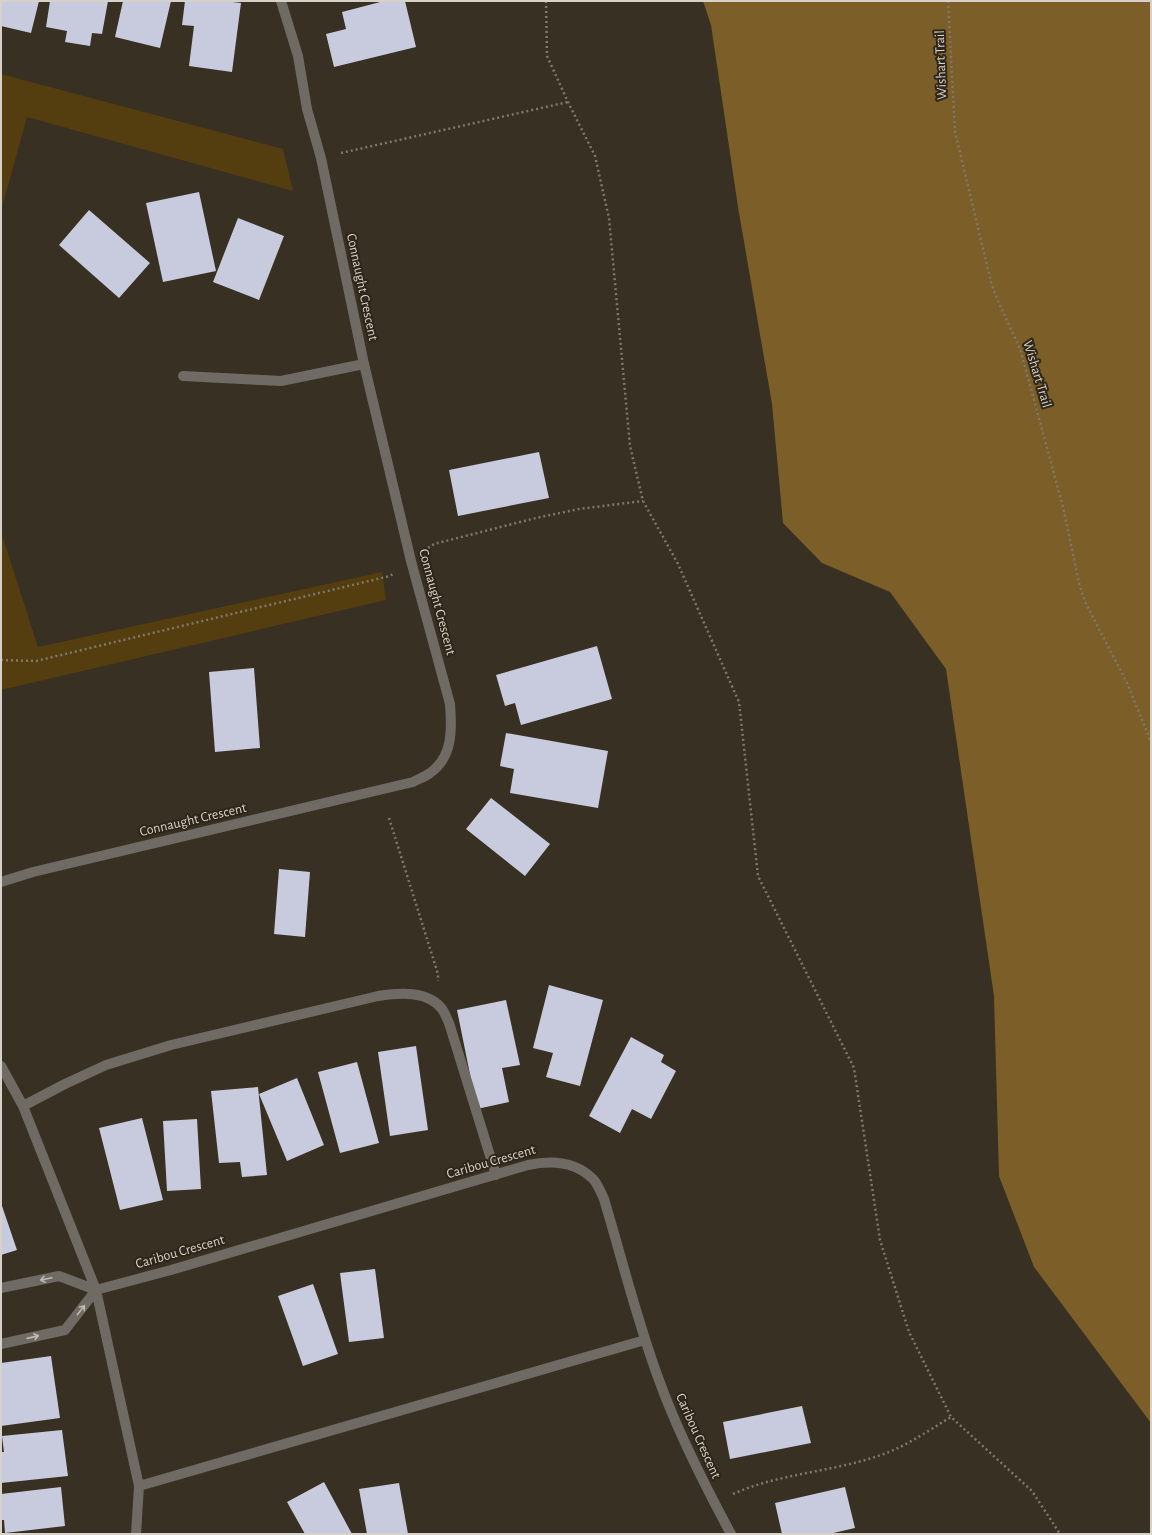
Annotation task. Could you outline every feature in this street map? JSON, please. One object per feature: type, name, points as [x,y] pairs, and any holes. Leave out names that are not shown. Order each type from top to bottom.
[{"type":"street","name":"Connaught Crescent","points":[[1,882],[40,870],[412,782],[430,773],[441,762],[448,748],[452,728],[450,704],[411,561],[364,364],[321,158],[307,109],[298,56],[281,1]]},
{"type":"street","points":[[183,376],[281,381],[364,364]]},
{"type":"street","points":[[23,1106],[106,1065],[171,1045],[378,996],[396,993],[413,995],[431,999],[442,1009],[449,1023],[496,1175]]},
{"type":"street","points":[[1,1066],[23,1106],[96,1290],[139,1486],[136,1534]]},
{"type":"street","name":"Caribou Crescent","points":[[96,1290],[171,1270],[533,1164],[544,1161],[561,1162],[579,1169],[593,1180],[604,1199],[658,1379],[672,1415],[714,1504],[731,1534]]},
{"type":"street","points":[[1,1288],[59,1276],[96,1290]]},
{"type":"street","points":[[1,1344],[65,1330],[96,1290]]},
{"type":"street","points":[[139,1486],[646,1340]]},
{"type":"path","points":[[546,1],[547,56],[595,156],[609,218],[630,446],[643,501],[678,564],[740,702],[758,876],[854,1068],[880,1240],[909,1332],[951,1416],[1032,1491],[1060,1534]]},
{"type":"path","name":"Wishart Trail","points":[[948,1],[955,132],[992,286],[1014,333],[1021,352],[1063,507],[1080,587],[1086,604],[1127,683],[1151,742]]},
{"type":"path","points":[[321,158],[568,102]]},
{"type":"path","points":[[434,544],[543,516],[579,509],[643,501]]},
{"type":"path","points":[[1,660],[36,661],[390,576]]},
{"type":"path","points":[[389,818],[438,974],[438,1005]]},
{"type":"path","points":[[714,1504],[738,1492],[785,1477],[850,1464],[881,1455],[904,1445],[951,1416]]},
{"type":"shaded area","points":[[703,1],[1151,1],[1151,1423],[1034,1267],[999,1176],[994,996],[946,669],[890,592],[822,563],[783,523],[772,404],[738,207],[711,25]]},
{"type":"shaded area","points":[[1,74],[283,149],[293,191],[27,117],[1,211]]},
{"type":"shaded area","points":[[1,532],[38,647],[382,572],[386,600],[1,690]]},
{"type":"building","points":[[1,1],[39,1],[31,33],[1,26]]},
{"type":"building","points":[[50,1],[108,1],[102,34],[92,33],[90,46],[65,42],[67,31],[46,27]]},
{"type":"building","points":[[123,1],[171,1],[160,48],[115,37]]},
{"type":"building","points":[[185,1],[224,1],[241,3],[232,72],[189,66],[194,26],[182,25]]},
{"type":"building","points":[[384,1],[405,1],[416,47],[334,67],[326,34],[346,29],[342,12]]},
{"type":"building","points":[[199,192],[216,271],[163,282],[146,203]]},
{"type":"building","points":[[89,210],[150,263],[119,298],[59,245]]},
{"type":"building","points":[[238,218],[284,236],[259,300],[213,282]]},
{"type":"building","points":[[539,452],[549,498],[458,516],[449,470]]},
{"type":"building","points":[[597,646],[612,699],[521,725],[515,703],[505,706],[496,675]]},
{"type":"building","points":[[254,668],[260,748],[215,752],[209,672]]},
{"type":"building","points":[[506,733],[608,751],[598,808],[510,793],[514,769],[500,766]]},
{"type":"building","points":[[491,798],[550,844],[525,876],[466,829]]},
{"type":"building","points":[[279,869],[310,872],[305,937],[274,934]]},
{"type":"building","points":[[549,985],[603,1000],[580,1086],[546,1077],[553,1053],[533,1048]]},
{"type":"building","points":[[506,1000],[520,1065],[502,1068],[509,1102],[477,1109],[457,1010]]},
{"type":"building","points":[[631,1037],[664,1055],[661,1062],[676,1071],[651,1119],[632,1109],[620,1133],[589,1116]]},
{"type":"building","points":[[416,1046],[428,1130],[390,1136],[378,1052]]},
{"type":"building","points":[[357,1062],[379,1143],[340,1153],[318,1072]]},
{"type":"building","points":[[297,1078],[324,1145],[287,1161],[259,1094]]},
{"type":"building","points":[[258,1087],[267,1175],[242,1177],[240,1162],[219,1163],[211,1091]]},
{"type":"building","points":[[142,1118],[163,1200],[120,1210],[99,1128]]},
{"type":"building","points":[[197,1119],[201,1189],[167,1191],[163,1121]]},
{"type":"building","points":[[1,1203],[17,1250],[1,1255]]},
{"type":"building","points":[[375,1269],[384,1338],[349,1342],[340,1273]]},
{"type":"building","points":[[313,1284],[338,1354],[303,1366],[278,1296]]},
{"type":"building","points":[[51,1356],[60,1418],[1,1426],[1,1363]]},
{"type":"building","points":[[802,1406],[811,1443],[730,1459],[723,1422]]},
{"type":"building","points":[[62,1430],[68,1476],[1,1483],[1,1452],[4,1452],[2,1436]]},
{"type":"building","points":[[324,1482],[352,1534],[305,1534],[287,1502]]},
{"type":"building","points":[[399,1483],[408,1534],[367,1534],[359,1489]]},
{"type":"building","points":[[61,1487],[65,1526],[5,1533],[4,1520],[1,1520],[1,1494]]},
{"type":"building","points":[[845,1487],[855,1528],[829,1534],[782,1534],[775,1503]]}]
